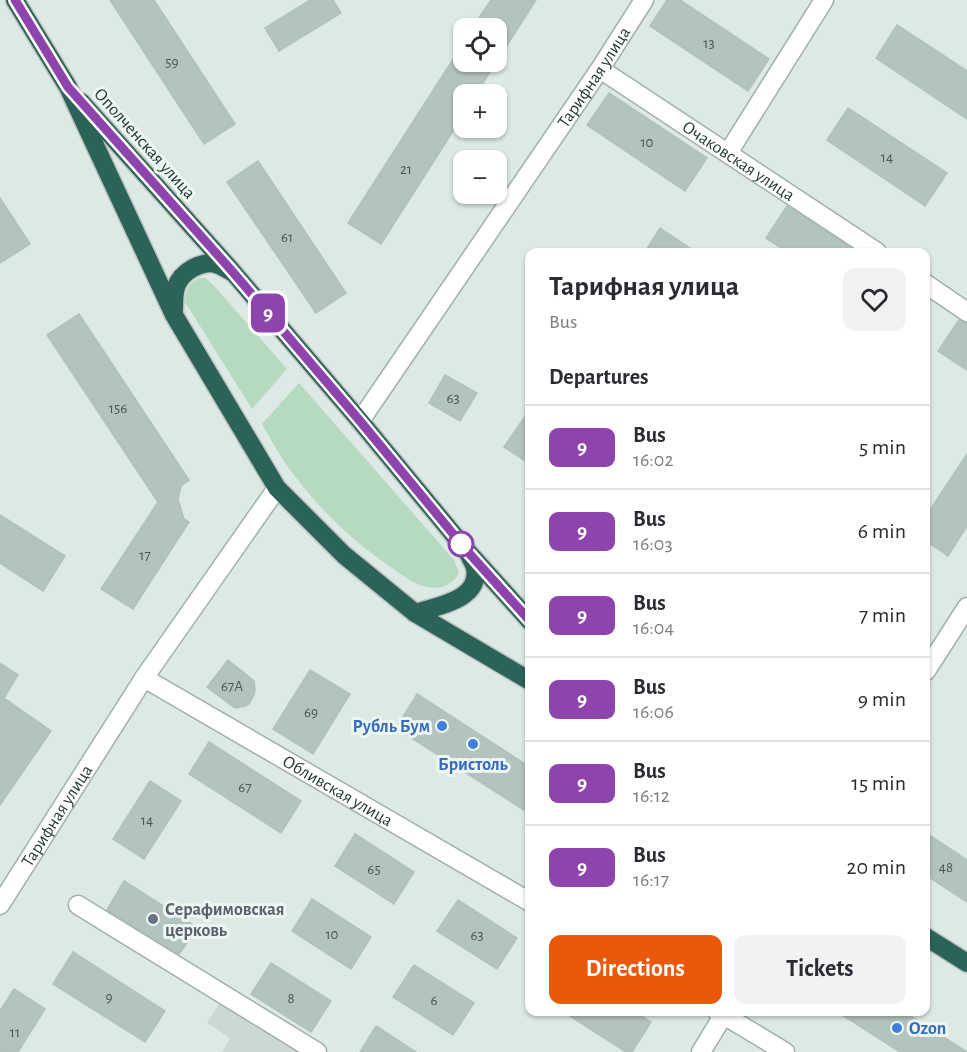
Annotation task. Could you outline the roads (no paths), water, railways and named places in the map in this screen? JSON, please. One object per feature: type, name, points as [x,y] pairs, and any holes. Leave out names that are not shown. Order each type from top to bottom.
[{"type":"highway","points":[[15,0],[68,87]]},
{"type":"highway","name":"Ополченская улица","points":[[68,87],[232,271],[468,552],[525,615]]},
{"type":"highway","name":"Ополченская улица","points":[[68,87],[174,315],[277,488],[344,555],[416,613],[525,678]]},
{"type":"highway","points":[[174,315],[174,294],[178,281],[184,275],[202,264],[214,263],[232,271]]},
{"type":"highway","points":[[416,613],[454,602],[471,589],[475,580],[475,569],[468,552]]},
{"type":"highway","points":[[930,940],[967,963]]},
{"type":"street","name":"Тарифная улица","points":[[360,421],[600,69],[644,0]]},
{"type":"street","points":[[728,153],[824,0]]},
{"type":"street","name":"Очаковская улица","points":[[600,69],[871,248]]},
{"type":"street","points":[[930,287],[967,312]]},
{"type":"street","name":"Тарифная улица","points":[[0,904],[144,678],[277,488]]},
{"type":"street","points":[[930,665],[967,607]]},
{"type":"street","name":"Обливская улица","points":[[144,678],[525,899]]},
{"type":"street","points":[[78,905],[318,1052]]},
{"type":"street","points":[[700,1052],[720,1016]]},
{"type":"street","points":[[728,1016],[785,1052]]},
{"type":"place","name":"Рубль Бум","points":[[442,726]]},
{"type":"place","name":"Бристоль","points":[[473,744]]},
{"type":"place","name":"Серафимовская церковь","points":[[153,919]]},
{"type":"place","name":"Ozon","points":[[897,1028]]}]
